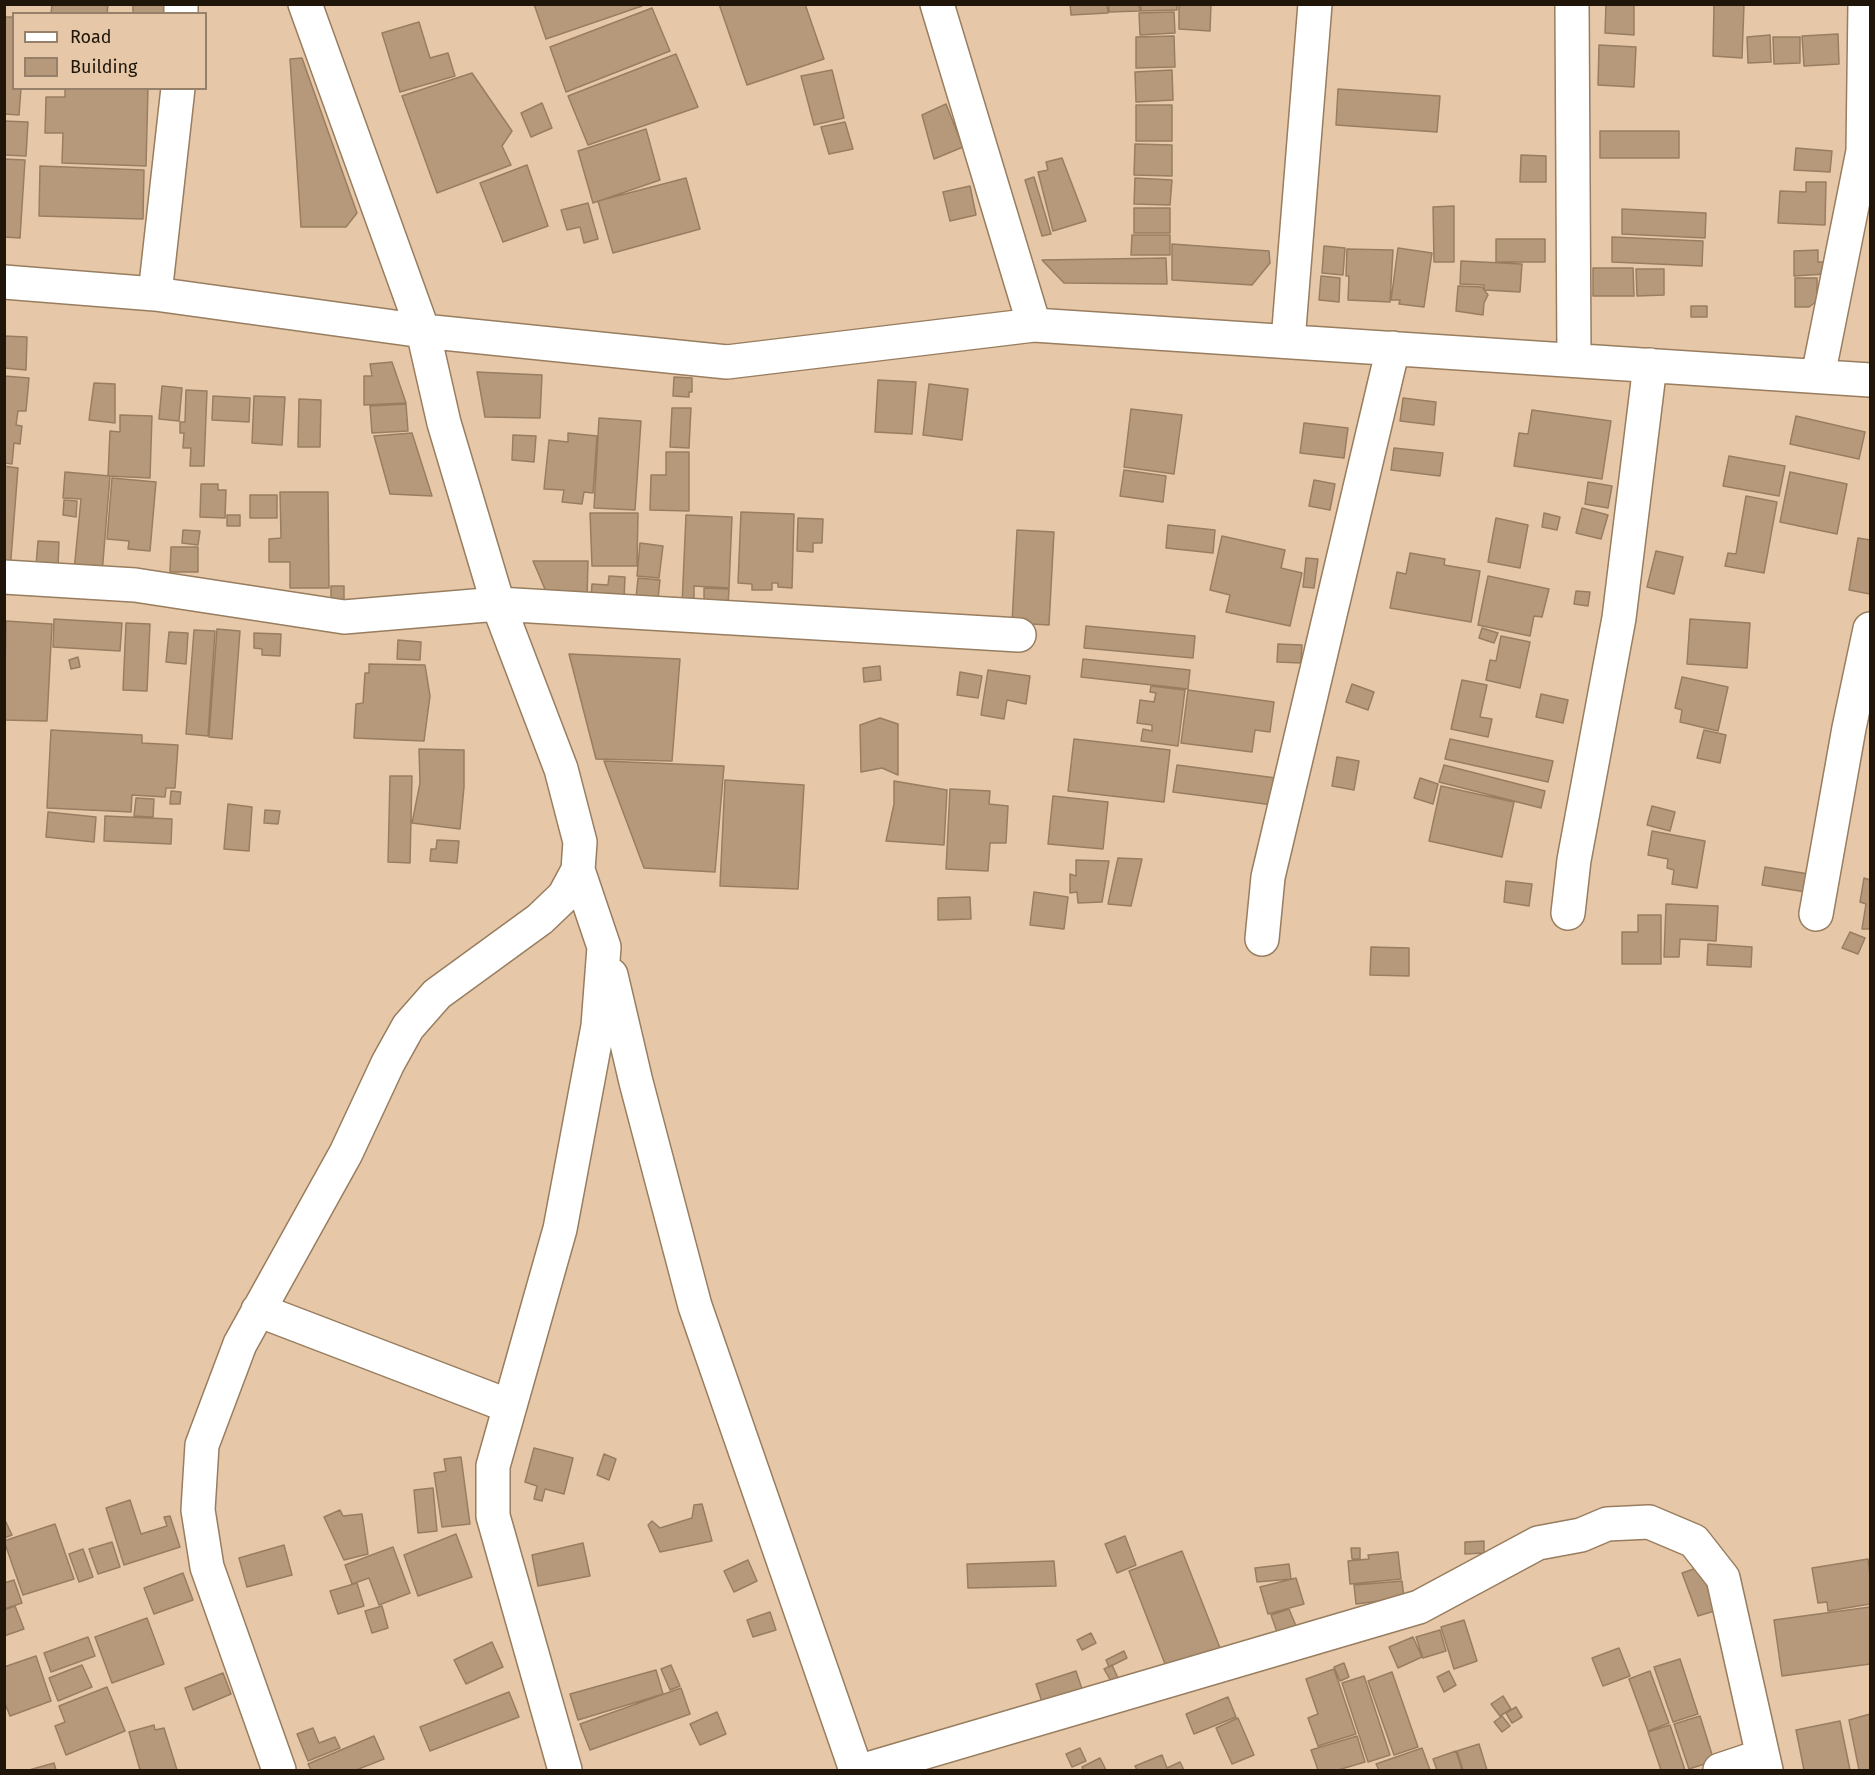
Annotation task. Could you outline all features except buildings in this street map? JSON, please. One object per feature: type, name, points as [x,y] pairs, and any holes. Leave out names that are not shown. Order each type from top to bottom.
[{"type":"street","points":[[305,4],[423,331],[444,423],[498,604],[561,769],[580,842],[578,870],[604,947],[636,1082],[695,1306],[856,1770]]},
{"type":"street","points":[[937,4],[1034,325]]},
{"type":"street","points":[[1288,341],[1315,4]]},
{"type":"street","points":[[1572,4],[1574,360]]},
{"type":"street","points":[[1818,376],[1863,150],[1865,4]]},
{"type":"street","points":[[155,294],[178,90]]},
{"type":"street","points":[[4,282],[155,294],[423,331],[727,362],[1034,325],[1870,380]]},
{"type":"street","points":[[1262,939],[1268,877],[1393,348]]},
{"type":"street","points":[[1568,913],[1574,860],[1619,618],[1650,365]]},
{"type":"street","points":[[4,578],[135,585],[344,617],[498,604],[1019,635]]},
{"type":"street","points":[[1816,914],[1849,728],[1870,629]]},
{"type":"street","points":[[279,1770],[207,1567],[198,1510],[202,1445],[240,1344],[346,1153],[388,1063],[408,1028],[437,994],[540,920],[564,896],[578,870]]},
{"type":"street","points":[[565,1770],[493,1516],[493,1466],[560,1229],[598,1026],[604,947]]},
{"type":"street","points":[[258,1310],[509,1406]]},
{"type":"street","points":[[864,1770],[1419,1607],[1538,1543],[1581,1535],[1607,1524],[1649,1522],[1694,1541],[1723,1578],[1764,1763],[1720,1770]]}]
